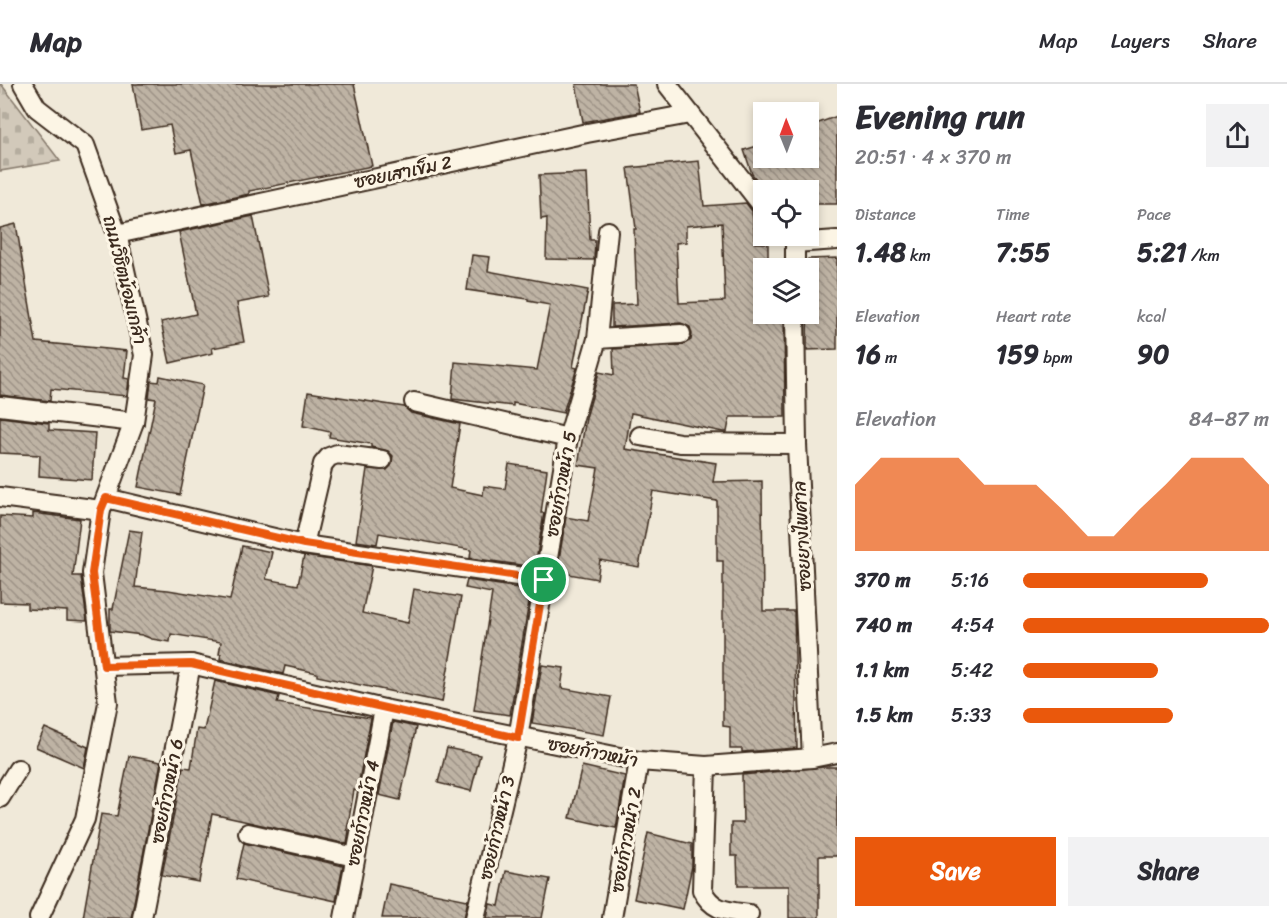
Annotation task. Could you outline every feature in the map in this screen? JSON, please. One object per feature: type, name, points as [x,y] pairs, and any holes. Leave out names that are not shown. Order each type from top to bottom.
[{"type":"street","name":"ถนนวิชิตน้อมเกล้า","points":[[23,84],[37,108],[85,145],[117,234],[144,355],[134,422],[103,504],[92,573],[108,704],[85,819],[39,918]]},
{"type":"street","points":[[667,84],[753,194]]},
{"type":"street","name":"ซอยเสาเข็ม 2","points":[[117,234],[587,133],[690,114]]},
{"type":"street","name":"ซอยก้าวหน้า 5","points":[[518,738],[568,438],[597,339],[608,231]]},
{"type":"street","points":[[819,240],[837,240]]},
{"type":"street","name":"ซอยยางไพศาล","points":[[795,324],[797,444],[812,758]]},
{"type":"street","points":[[597,339],[681,334]]},
{"type":"street","points":[[414,402],[568,438]]},
{"type":"street","points":[[0,406],[134,422]]},
{"type":"street","points":[[640,436],[680,443],[797,444]]},
{"type":"street","points":[[304,544],[322,465],[329,457],[337,454],[382,460]]},
{"type":"street","points":[[0,497],[103,504],[304,544],[544,580]]},
{"type":"street","name":"ซอยก้าวหน้า","points":[[104,666],[191,664],[384,709],[639,761],[706,766],[812,758],[837,753]]},
{"type":"street","name":"ซอยก้าวหน้า 6","points":[[142,918],[191,664]]},
{"type":"street","name":"ซอยก้าวหน้า 4","points":[[344,918],[384,709]]},
{"type":"street","name":"ซอยก้าวหน้า 3","points":[[475,918],[518,738]]},
{"type":"street","name":"ซอยก้าวหน้า 2","points":[[612,918],[639,761]]},
{"type":"street","points":[[706,766],[702,890],[708,903],[725,911],[749,914]]},
{"type":"street","points":[[0,798],[18,769]]},
{"type":"street","points":[[248,833],[355,857]]},
{"type":"green space","points":[[1,84],[60,161],[0,171]]},
{"type":"building","points":[[133,84],[354,84],[372,166],[249,191],[249,194],[203,204],[191,150],[176,153],[170,125],[141,130]]},
{"type":"building","points":[[576,84],[634,84],[640,112],[583,122]]},
{"type":"building","points":[[837,116],[837,204],[819,204],[819,180],[757,180],[752,174],[744,150],[753,147],[753,168],[819,168],[819,123]]},
{"type":"building","points":[[699,161],[704,206],[746,203],[752,211],[753,246],[768,246],[768,258],[753,258],[753,324],[784,324],[785,417],[730,417],[727,432],[723,432],[631,413],[625,449],[716,463],[713,482],[762,481],[763,611],[794,611],[797,748],[742,752],[742,749],[730,749],[730,727],[723,726],[723,561],[717,561],[717,501],[653,491],[639,567],[600,560],[597,579],[557,572],[566,517],[588,521],[598,468],[578,465],[586,418],[599,372],[614,375],[613,349],[682,345],[691,340],[690,327],[681,323],[612,327],[612,305],[637,304],[634,229],[636,229],[628,168]],"holes":[[[722,223],[725,301],[679,303],[676,243],[686,242],[686,226]]]},
{"type":"building","points":[[587,173],[590,240],[595,240],[594,260],[546,259],[547,218],[541,219],[539,175]]},
{"type":"building","points":[[253,216],[269,297],[237,303],[244,342],[212,348],[213,353],[170,363],[161,322],[196,314],[179,232]]},
{"type":"building","points":[[16,224],[36,342],[127,351],[124,378],[129,379],[127,396],[51,389],[50,401],[0,395],[0,228]]},
{"type":"building","points":[[472,255],[490,257],[488,271],[588,290],[573,367],[577,368],[563,413],[513,403],[513,406],[452,399],[455,362],[537,370],[550,305],[528,301],[528,299],[467,290]]},
{"type":"building","points":[[837,258],[837,349],[807,350],[807,324],[819,324],[819,259]]},
{"type":"building","points":[[160,376],[203,385],[180,495],[138,487],[156,399],[149,398],[151,381],[159,382]]},
{"type":"building","points":[[308,392],[404,407],[411,413],[460,424],[450,488],[483,495],[484,486],[505,489],[509,464],[547,470],[541,513],[544,513],[535,567],[470,558],[471,550],[379,533],[377,544],[356,541],[367,469],[387,470],[391,466],[393,456],[388,451],[371,447],[371,444],[329,437],[330,432],[303,426]]},
{"type":"building","points":[[0,417],[49,423],[49,430],[95,433],[92,480],[39,476],[40,455],[0,453]]},
{"type":"building","points":[[33,513],[80,519],[73,576],[81,576],[87,621],[67,620],[67,611],[27,609],[27,603],[0,602],[0,516],[33,518]]},
{"type":"building","points":[[129,530],[142,532],[135,587],[230,600],[242,546],[272,552],[266,579],[298,585],[304,556],[372,566],[362,613],[408,623],[414,589],[461,597],[442,702],[317,676],[317,673],[285,666],[283,674],[220,659],[221,642],[171,634],[170,642],[142,635],[110,631],[110,609],[113,609]]},
{"type":"building","points":[[467,580],[531,590],[510,715],[474,710],[492,593],[465,588]]},
{"type":"building","points":[[542,665],[564,668],[561,688],[611,697],[604,735],[532,723]]},
{"type":"building","points":[[215,681],[279,696],[277,703],[371,718],[357,791],[354,790],[347,844],[212,814],[199,882],[162,875],[183,767],[191,768],[197,729],[204,730]]},
{"type":"building","points":[[393,722],[416,727],[400,800],[379,795]]},
{"type":"building","points":[[45,728],[88,747],[84,768],[36,747]]},
{"type":"building","points":[[447,748],[480,755],[471,791],[438,783]]},
{"type":"building","points":[[129,756],[161,762],[131,918],[83,918],[101,814],[117,816]]},
{"type":"building","points":[[582,766],[625,776],[616,828],[570,818]]},
{"type":"building","points":[[837,767],[837,856],[819,856],[819,918],[789,918],[789,886],[738,886],[737,856],[731,856],[731,823],[743,823],[742,775]]},
{"type":"building","points":[[648,833],[692,844],[692,866],[683,909],[634,899]]},
{"type":"building","points":[[244,843],[343,866],[336,901],[236,879]]},
{"type":"building","points":[[506,871],[550,879],[542,918],[487,918],[490,904],[499,906]]},
{"type":"building","points":[[389,884],[468,900],[464,918],[382,918]]},
{"type":"route","points":[[106,498],[304,544],[544,580],[518,738],[191,664],[104,666],[92,573],[101,510],[106,498]]}]
